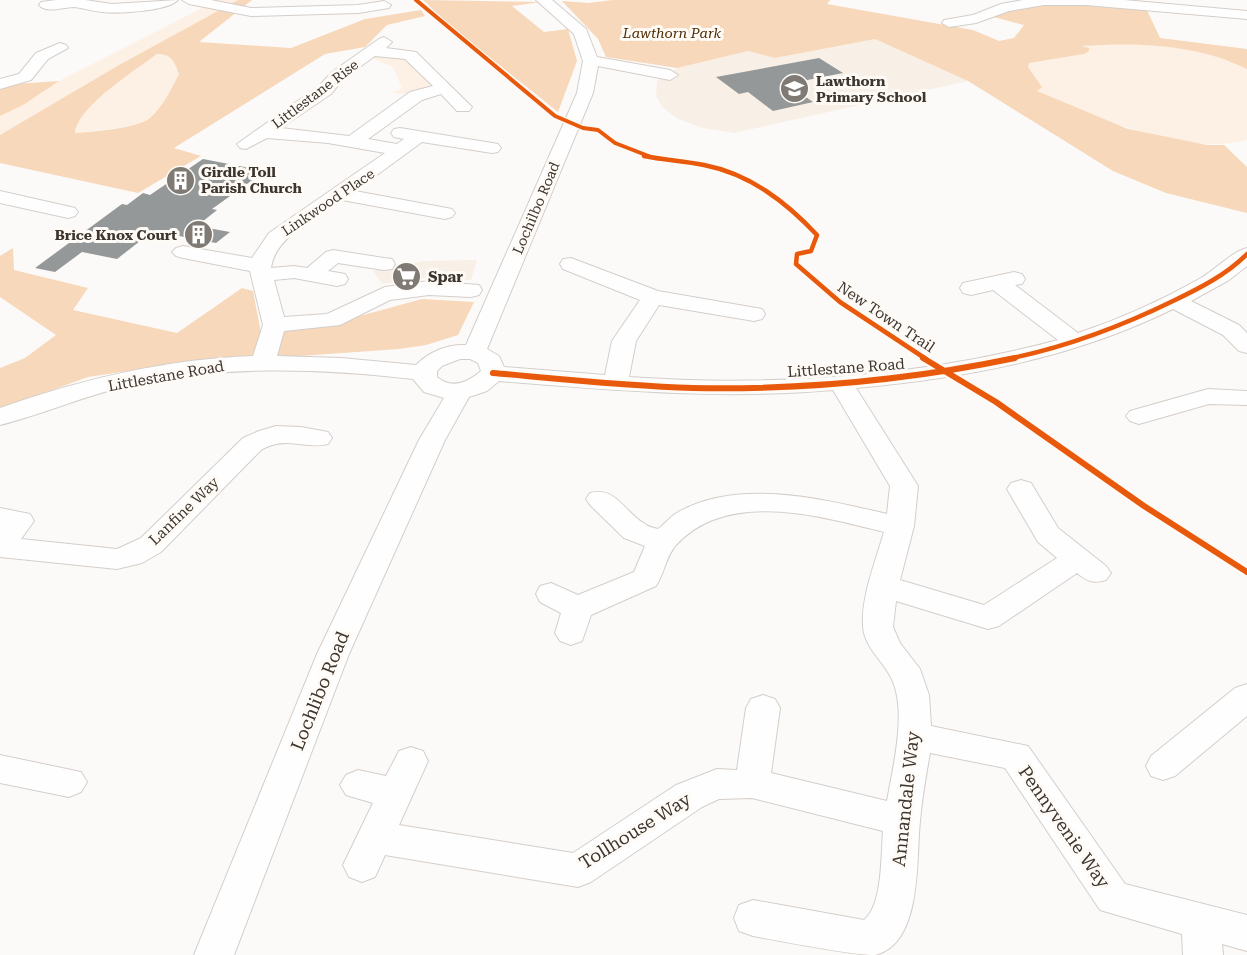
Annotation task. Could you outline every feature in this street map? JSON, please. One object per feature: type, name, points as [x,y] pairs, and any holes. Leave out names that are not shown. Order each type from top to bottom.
[{"type":"street","points":[[46,5],[77,1],[98,9],[113,10],[171,0]]},
{"type":"street","points":[[189,0],[219,8],[251,12],[272,20],[319,4],[358,9],[384,5]]},
{"type":"street","name":"Lochilbo Road","points":[[474,352],[585,93],[591,61],[581,32],[543,0]]},
{"type":"street","points":[[1218,0],[1227,13]]},
{"type":"street","points":[[949,23],[976,19],[1006,7],[1044,1],[1086,1],[1247,15]]},
{"type":"street","points":[[1188,10],[1199,22]]},
{"type":"street","name":"Littlestane Rise","points":[[246,144],[325,90],[338,75],[379,46],[410,55],[442,89]]},
{"type":"street","points":[[0,84],[25,77],[42,56],[60,48]]},
{"type":"street","points":[[591,61],[615,63],[670,75]]},
{"type":"street","points":[[353,142],[416,96],[442,89],[463,107]]},
{"type":"street","name":"Littlestane Rise","points":[[264,132],[298,136]]},
{"type":"street","name":"Linkwood Place","points":[[298,136],[353,142],[406,140],[492,148]]},
{"type":"street","name":"Linkwood Place","points":[[261,270],[266,252],[276,237],[339,194],[406,140]]},
{"type":"street","points":[[339,194],[445,213]]},
{"type":"street","points":[[0,197],[68,212]]},
{"type":"street","points":[[183,252],[261,270],[312,274],[337,279]]},
{"type":"street","name":"Littlestane Road","points":[[493,373],[720,388],[841,383],[962,369],[1013,360],[1132,323],[1237,265],[1247,254]]},
{"type":"street","points":[[312,274],[333,256],[384,264]]},
{"type":"street","points":[[571,264],[653,297],[754,314]]},
{"type":"street","points":[[261,270],[274,325],[263,364]]},
{"type":"street","points":[[971,288],[1006,280],[1075,342]]},
{"type":"street","points":[[274,325],[332,320],[385,294],[429,288],[471,290]]},
{"type":"street","points":[[616,382],[624,341],[653,297]]},
{"type":"street","points":[[1174,301],[1231,330],[1247,346]]},
{"type":"street","points":[[455,352],[474,352],[491,361],[493,373],[485,383],[476,388],[438,379],[438,356],[455,352]]},
{"type":"street","name":"Littlestane Road","points":[[0,417],[125,381],[203,366],[263,364],[372,366],[438,379]]},
{"type":"street","name":"Lochlibo Road","points":[[214,955],[333,654],[437,431],[438,379]]},
{"type":"street","name":"Annandale Way","points":[[753,918],[868,939],[880,931],[889,919],[896,897],[902,820],[915,736],[913,695],[904,669],[886,649],[878,627],[883,588],[900,526],[904,486],[841,383]]},
{"type":"street","points":[[1139,416],[1208,396],[1247,398]]},
{"type":"street","name":"Lanfine Way","points":[[0,546],[117,559],[132,556],[151,545],[252,444],[261,438],[288,433],[319,438]]},
{"type":"street","points":[[883,588],[926,597],[988,618],[1087,566],[1048,535],[1021,489]]},
{"type":"street","points":[[600,499],[634,531],[663,542]]},
{"type":"street","points":[[566,612],[646,579],[663,542],[682,523],[699,514],[726,507],[764,503],[806,505],[900,526]]},
{"type":"street","points":[[0,546],[20,524],[9,518]]},
{"type":"street","points":[[1163,766],[1247,697]]},
{"type":"street","points":[[752,783],[763,708]]},
{"type":"street","name":"Pennyvenie Way","points":[[915,736],[1016,756],[1113,898],[1201,938],[1247,933]]},
{"type":"street","points":[[0,769],[69,782]]},
{"type":"street","name":"Tollhouse Way","points":[[358,785],[403,777],[369,851],[578,870],[689,796],[717,784],[752,783],[902,820]]},
{"type":"shaded area","points":[[218,0],[238,0],[119,65],[0,135],[0,116],[59,81]]},
{"type":"shaded area","name":"Lawthorn Primary School","points":[[875,39],[968,81],[734,133],[702,128],[678,119],[663,108],[656,96],[657,81],[677,68],[748,51],[775,58]]},
{"type":"shaded area","points":[[1097,44],[1154,46],[1193,51],[1229,61],[1247,69],[1247,140],[1222,144],[1169,139],[1114,123],[1037,91],[1042,87],[1028,67],[1029,63],[1084,54],[1078,46]]},
{"type":"shaded area","points":[[157,54],[168,54],[173,59],[179,74],[155,114],[136,125],[75,133],[78,123],[96,101]]},
{"type":"shaded area","points":[[376,54],[401,54],[431,80],[429,89],[393,93],[402,88],[393,67],[370,57]]},
{"type":"shaded area","points":[[477,260],[471,280],[421,278],[382,284],[373,271],[424,261]]},
{"type":"green space","points":[[238,0],[252,0],[199,42],[291,48],[365,19],[421,10],[425,16],[387,25],[365,47],[325,54],[174,148],[201,156],[138,193],[0,163],[0,135],[119,65]],"holes":[[[157,54],[166,55],[172,59],[179,74],[155,114],[144,121],[126,127],[75,133],[86,112],[97,100]]]},
{"type":"green space","points":[[423,0],[541,2],[512,6],[544,32],[568,29],[577,61],[558,112],[452,27]]},
{"type":"green space","name":"Lawthorn Park","points":[[613,0],[830,0],[827,4],[973,30],[999,41],[1014,38],[1024,25],[986,15],[1044,1],[1145,6],[1160,38],[1247,49],[1247,69],[1208,54],[1166,47],[1123,44],[1081,46],[1089,48],[1089,51],[1084,54],[1029,63],[1028,67],[1042,87],[1037,91],[1128,129],[1207,145],[1224,145],[1247,167],[1247,213],[1166,193],[1113,171],[968,81],[875,39],[775,58],[748,51],[677,68],[606,57],[598,39],[562,1],[588,3]]},
{"type":"green space","points":[[59,81],[23,105],[0,116],[0,85]]},
{"type":"green space","points":[[13,248],[14,270],[88,288],[73,310],[177,333],[242,288],[253,291],[261,333],[327,325],[422,299],[474,302],[458,335],[426,345],[399,349],[161,366],[88,377],[0,409],[0,368],[25,358],[56,335],[0,297],[0,256]]},
{"type":"building","name":"Lawthorn Primary School","points":[[819,58],[843,73],[787,84],[813,102],[773,111],[748,92],[739,94],[716,77]]},
{"type":"building","points":[[203,159],[265,171],[212,209],[217,210],[197,226],[230,232],[216,243],[153,231],[117,259],[82,252],[55,272],[35,268],[122,204],[127,205],[143,193],[150,195]]},
{"type":"cycle path","name":"New Town Trail","points":[[416,0],[555,116],[583,128],[598,130],[615,143],[641,155],[705,165],[748,179],[794,211],[817,235],[811,251],[797,254],[796,264],[840,302],[906,347],[996,402],[1144,506],[1247,572]]},
{"type":"cycle path","points":[[493,373],[692,388],[781,386],[921,374],[1031,354],[1101,333],[1136,319],[1201,287],[1230,269],[1247,254]]},
{"type":"place","name":"Lawthorn Primary School","points":[[795,89]]},
{"type":"place","name":"Girdle Toll Parish Church","points":[[180,180]]},
{"type":"place","name":"Brice Knox Court","points":[[198,235]]},
{"type":"place","name":"Spar","points":[[407,277]]}]
